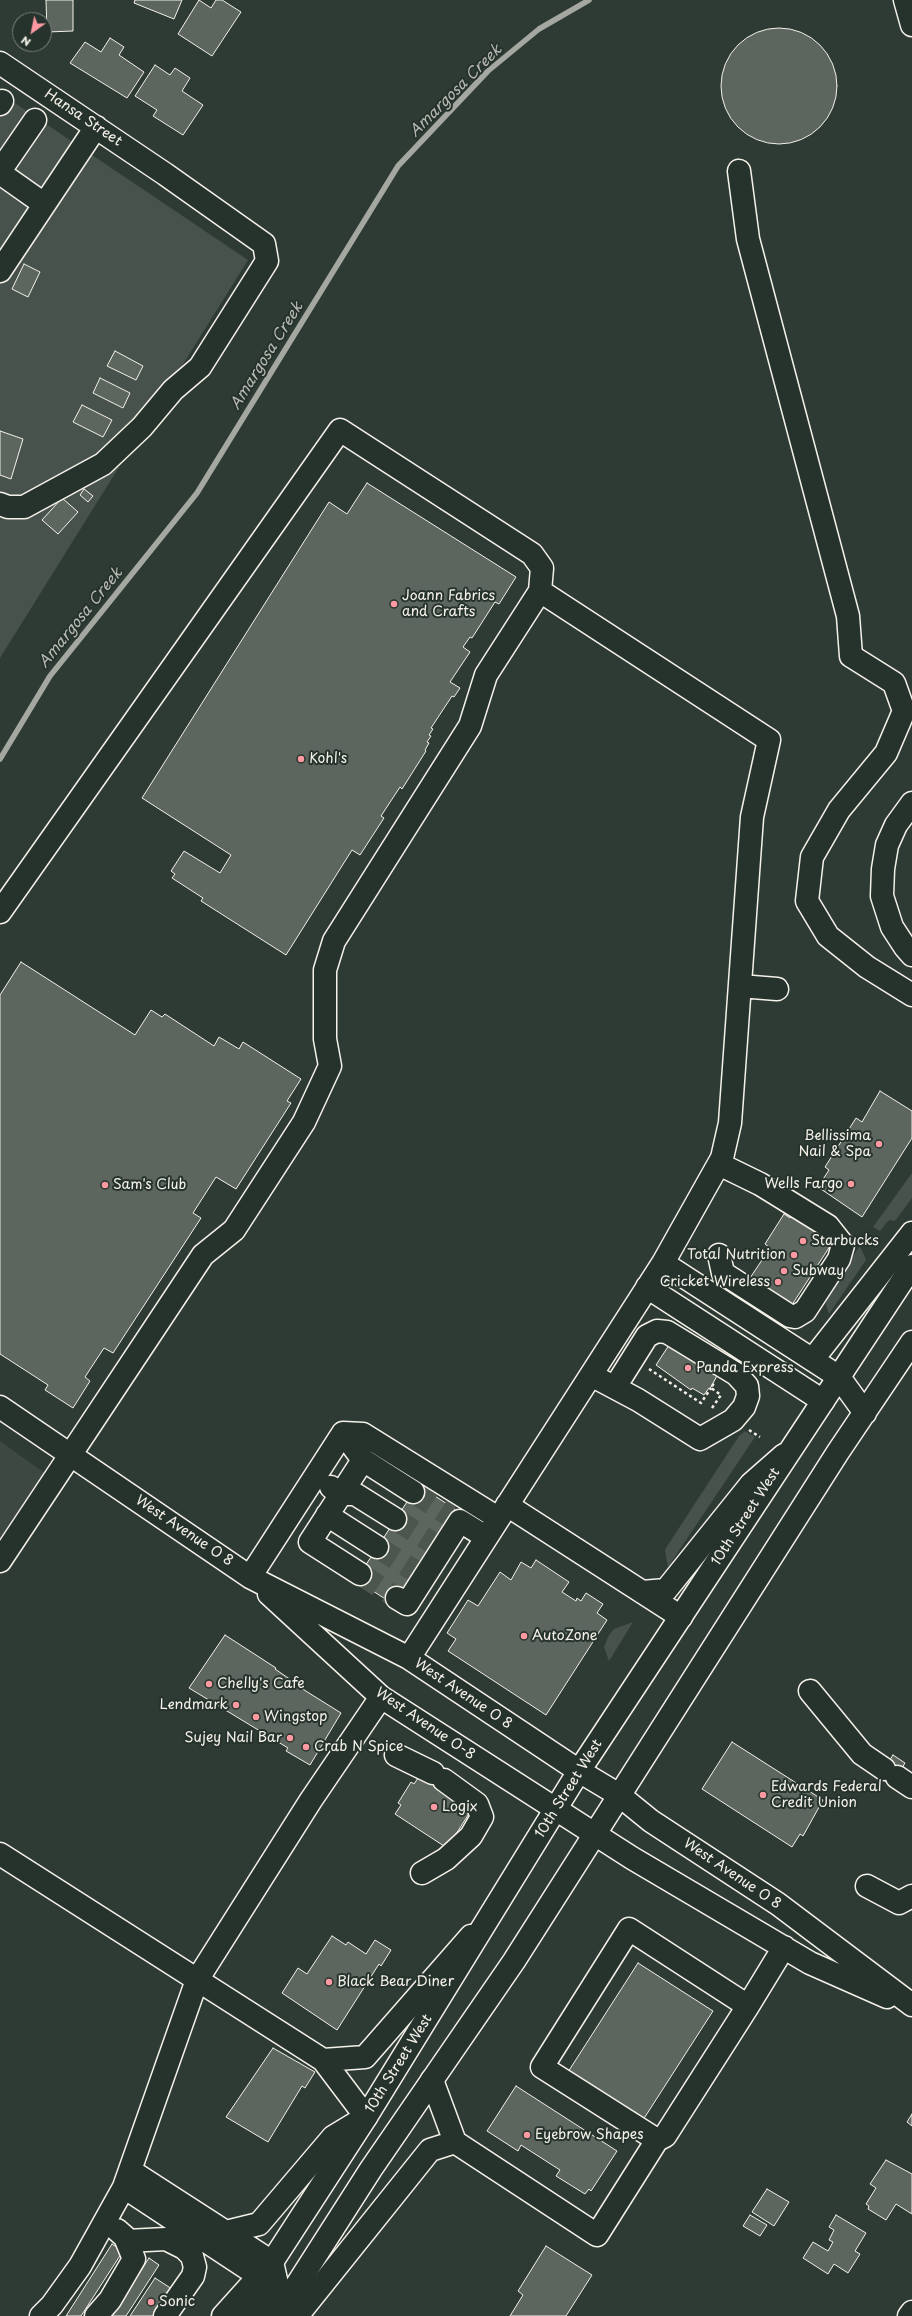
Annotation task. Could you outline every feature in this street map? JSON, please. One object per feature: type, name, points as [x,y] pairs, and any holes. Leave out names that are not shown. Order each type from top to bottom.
[{"type":"main road","points":[[905,0],[912,25]]},
{"type":"main road","name":"Hansa Street","points":[[0,63],[165,174],[264,244],[267,261],[200,367],[173,390],[142,427],[103,464],[24,507],[0,504]]},
{"type":"main road","points":[[35,120],[0,172],[44,204]]},
{"type":"main road","points":[[0,271],[96,127]]},
{"type":"main road","points":[[739,171],[748,239],[848,616],[851,656],[894,683],[904,712],[886,753],[839,810],[812,857],[807,901],[828,936],[868,967],[912,995]]},
{"type":"main road","points":[[0,912],[340,430],[532,554],[542,568],[540,591],[486,675],[470,726],[334,941],[325,970],[325,1039],[330,1066],[304,1122],[234,1230],[203,1255],[0,1561]]},
{"type":"main road","points":[[409,1658],[663,1263],[719,1164],[730,1123],[752,817],[769,740],[540,591]]},
{"type":"main road","points":[[912,803],[896,826],[887,845],[883,869],[882,896],[892,927],[912,955]]},
{"type":"main road","points":[[740,986],[777,989]]},
{"type":"main road","points":[[719,1164],[760,1184],[828,1226],[842,1245],[839,1258],[805,1311],[795,1317],[790,1316],[723,1273],[719,1255]]},
{"type":"main road","points":[[813,1359],[912,1233]]},
{"type":"main road","points":[[663,1263],[840,1377],[865,1413]]},
{"type":"main road","name":"10th Street West","points":[[234,2316],[366,2117],[579,1771],[789,1450],[840,1377],[912,1266]]},
{"type":"main road","points":[[647,1287],[823,1401],[865,1413]]},
{"type":"main road","points":[[591,1375],[615,1387],[700,1439],[732,1420],[744,1407],[748,1396],[747,1386],[736,1374],[667,1332],[657,1331],[647,1336],[615,1387]]},
{"type":"main road","points":[[277,2316],[371,2169],[514,1961],[838,1452],[912,1342]]},
{"type":"main road","name":"West Avenue O 8","points":[[0,1407],[250,1576],[409,1658],[579,1771],[619,1795],[652,1821],[778,1904],[912,2006]]},
{"type":"main road","points":[[343,1433],[363,1434],[503,1512],[642,1592],[681,1617]]},
{"type":"main road","points":[[343,1433],[363,1460],[413,1492]]},
{"type":"main road","points":[[250,1576],[343,1433]]},
{"type":"main road","points":[[642,1592],[666,1590],[751,1484],[789,1450]]},
{"type":"main road","points":[[360,1574],[310,1542],[363,1460]]},
{"type":"main road","points":[[314,1477],[340,1494],[356,1494],[395,1519]]},
{"type":"main road","points":[[327,1515],[377,1547]]},
{"type":"main road","points":[[397,1598],[407,1604],[420,1574],[455,1519],[486,1537]]},
{"type":"main road","name":"West Avenue O-8","points":[[250,1576],[381,1697],[556,1810]]},
{"type":"main road","points":[[810,1691],[862,1754],[898,1778]]},
{"type":"main road","points":[[41,2316],[52,2305],[80,2266],[128,2179],[197,1980],[311,1800],[381,1697]]},
{"type":"main road","points":[[396,1755],[438,1777],[477,1804],[482,1817],[471,1836],[446,1859],[422,1873]]},
{"type":"main road","name":"West Avenue O 8","points":[[556,1810],[594,1835],[810,1963],[912,2006]]},
{"type":"main road","points":[[0,1854],[323,2060],[366,2117],[333,2137],[259,2224],[226,2232]]},
{"type":"main road","points":[[867,1886],[899,1903],[912,1896]]},
{"type":"main road","points":[[323,2060],[365,2057],[495,1909]]},
{"type":"main road","points":[[657,2140],[542,2067],[629,1929],[748,2006]]},
{"type":"main road","points":[[432,2080],[455,2142],[597,2235],[657,2140],[665,2136],[784,1947]]},
{"type":"main road","points":[[297,2316],[430,2150],[455,2142]]},
{"type":"main road","points":[[128,2179],[226,2232],[266,2269],[277,2284],[257,2316]]},
{"type":"main road","points":[[128,2179],[266,2269]]},
{"type":"main road","points":[[96,2316],[110,2300],[134,2259],[127,2241],[105,2220]]},
{"type":"main road","points":[[127,2241],[166,2239],[184,2248],[192,2256],[195,2268],[193,2276],[165,2316]]},
{"type":"main road","points":[[222,2316],[266,2269]]},
{"type":"main road","points":[[909,2316],[912,2312]]},
{"type":"path","points":[[651,1362],[647,1368],[701,1403],[716,1381]]},
{"type":"path","points":[[710,1412],[721,1395],[711,1388]]},
{"type":"shaded area","points":[[0,93],[248,260],[0,658]]},
{"type":"shaded area","points":[[912,1173],[912,1198],[895,1221],[890,1220],[887,1222],[880,1231],[873,1227]]},
{"type":"shaded area","points":[[860,1246],[866,1260],[829,1314],[826,1305],[827,1294]]},
{"type":"shaded area","points":[[745,1431],[755,1437],[668,1567],[665,1551],[666,1548],[739,1436]]},
{"type":"shaded area","points":[[0,1441],[50,1477],[0,1555]]},
{"type":"shaded area","points":[[633,1622],[609,1661],[604,1647],[609,1635],[614,1629]]},
{"type":"building","points":[[46,0],[73,0],[73,31],[52,32],[52,12],[46,12]]},
{"type":"building","points":[[135,0],[182,0],[174,19],[134,3]]},
{"type":"building","points":[[199,0],[211,8],[216,0],[222,0],[241,12],[212,56],[178,34]]},
{"type":"building","points":[[779,28],[801,32],[820,45],[833,64],[837,86],[833,108],[820,127],[801,140],[779,144],[757,140],[738,127],[725,108],[721,86],[725,64],[738,45],[757,32]]},
{"type":"building","points":[[110,38],[124,47],[119,55],[144,72],[127,98],[70,63],[85,42],[101,52]]},
{"type":"building","points":[[155,65],[170,75],[175,68],[190,78],[182,91],[203,105],[183,135],[153,116],[157,110],[135,96]]},
{"type":"building","points":[[24,264],[40,272],[28,297],[12,289]]},
{"type":"building","points":[[115,351],[143,366],[136,380],[107,366]]},
{"type":"building","points":[[100,378],[130,393],[123,408],[93,393]]},
{"type":"building","points":[[82,405],[112,420],[103,437],[73,422]]},
{"type":"building","points":[[0,431],[23,439],[11,479],[0,475]]},
{"type":"building","points":[[367,483],[516,577],[499,604],[495,602],[472,638],[470,637],[463,647],[470,652],[450,682],[460,688],[454,697],[452,696],[431,728],[433,729],[429,735],[431,736],[427,742],[429,743],[425,750],[426,751],[402,789],[400,787],[381,816],[384,818],[360,855],[352,850],[286,955],[201,901],[203,898],[172,878],[175,874],[171,871],[184,851],[220,873],[231,855],[142,798],[329,502],[347,514]]},
{"type":"building","points":[[84,489],[93,496],[88,502],[80,495]]},
{"type":"building","points":[[62,498],[78,512],[58,534],[42,520]]},
{"type":"building","name":"Sam's Club","points":[[21,962],[135,1035],[151,1010],[162,1017],[165,1014],[214,1046],[219,1037],[239,1049],[243,1042],[301,1079],[287,1101],[291,1103],[236,1189],[216,1177],[193,1213],[201,1218],[113,1353],[104,1348],[85,1377],[90,1381],[73,1408],[45,1390],[48,1385],[0,1354],[0,995]]},
{"type":"building","points":[[880,1091],[912,1111],[912,1138],[862,1217],[818,1187],[829,1170],[825,1167],[856,1118],[862,1122]]},
{"type":"building","points":[[784,1214],[790,1218],[792,1216],[834,1240],[788,1311],[746,1284],[770,1248],[765,1244]]},
{"type":"building","name":"Panda Express","points":[[673,1339],[720,1370],[710,1389],[709,1388],[704,1395],[692,1388],[691,1390],[656,1365]]},
{"type":"building","points":[[418,1485],[455,1509],[393,1604],[356,1580]]},
{"type":"building","name":"AutoZone","points":[[536,1560],[569,1582],[562,1592],[576,1601],[577,1598],[581,1601],[586,1593],[603,1604],[597,1613],[607,1620],[546,1715],[448,1651],[456,1639],[447,1633],[468,1600],[478,1606],[500,1572],[511,1580],[521,1562],[531,1568]]},
{"type":"building","points":[[225,1635],[276,1668],[275,1669],[294,1682],[293,1683],[341,1713],[310,1765],[286,1751],[288,1748],[189,1688]]},
{"type":"building","name":"Edwards Federal Credit Union","points":[[732,1742],[823,1800],[803,1836],[800,1834],[792,1847],[702,1789]]},
{"type":"building","points":[[893,1755],[905,1763],[892,1785],[879,1777]]},
{"type":"building","name":"Logix","points":[[420,1775],[447,1775],[472,1809],[447,1848],[395,1814],[401,1805],[398,1803],[411,1782],[414,1784]]},
{"type":"building","name":"Black Bear Diner","points":[[332,1936],[346,1945],[348,1942],[366,1954],[375,1940],[391,1950],[381,1966],[379,1964],[337,2030],[282,1993],[298,1968],[307,1974]]},
{"type":"building","points":[[638,1963],[713,2011],[643,2120],[568,2072]]},
{"type":"building","points":[[273,2048],[315,2072],[305,2088],[302,2086],[268,2142],[226,2117]]},
{"type":"building","points":[[516,2086],[617,2151],[591,2191],[589,2189],[585,2194],[556,2176],[560,2170],[521,2145],[518,2151],[487,2131]]},
{"type":"building","points":[[912,2114],[912,2126],[907,2122]]},
{"type":"building","points":[[886,2160],[912,2174],[912,2214],[896,2204],[886,2220],[868,2209],[869,2206],[866,2204],[876,2188],[870,2184]]},
{"type":"building","points":[[767,2189],[789,2202],[774,2226],[752,2212]]},
{"type":"building","points":[[750,2215],[767,2225],[760,2236],[743,2226]]},
{"type":"building","points":[[836,2215],[866,2233],[855,2251],[860,2254],[848,2273],[834,2264],[828,2274],[803,2258],[813,2242],[828,2251],[833,2242],[829,2240],[834,2230],[829,2227]]},
{"type":"building","points":[[112,2244],[123,2251],[81,2316],[66,2316]]},
{"type":"building","points":[[546,2246],[592,2275],[566,2316],[510,2316],[523,2295],[518,2291]]},
{"type":"building","points":[[149,2258],[159,2265],[126,2316],[112,2316]]},
{"type":"building","name":"Sonic","points":[[155,2278],[172,2289],[155,2316],[130,2316]]},
{"type":"waterway","name":"Amargosa Creek","points":[[0,759],[50,676],[197,493],[398,166],[488,71],[539,29],[589,0]]},
{"type":"tunnel","points":[[413,1492],[450,1516]]},
{"type":"tunnel","points":[[395,1519],[433,1543]]},
{"type":"tunnel","points":[[377,1547],[415,1571]]},
{"type":"tunnel","points":[[360,1574],[397,1598]]},
{"type":"place","name":"Joann Fabrics and Crafts","points":[[394,604]]},
{"type":"place","name":"Kohl's","points":[[301,759]]},
{"type":"place","name":"Bellissima Nail & Spa","points":[[879,1144]]},
{"type":"place","name":"Wells Fargo","points":[[851,1184]]},
{"type":"place","name":"Sam's Club","points":[[105,1185]]},
{"type":"place","name":"Starbucks","points":[[803,1241]]},
{"type":"place","name":"Total Nutrition","points":[[794,1255]]},
{"type":"place","name":"Subway","points":[[784,1271]]},
{"type":"place","name":"Cricket Wireless","points":[[778,1282]]},
{"type":"place","name":"Panda Express","points":[[688,1368]]},
{"type":"place","name":"AutoZone","points":[[524,1636]]},
{"type":"place","name":"Chelly's Cafe","points":[[209,1684]]},
{"type":"place","name":"Lendmark","points":[[236,1705]]},
{"type":"place","name":"Wingstop","points":[[256,1717]]},
{"type":"place","name":"Sujey Nail Bar","points":[[290,1738]]},
{"type":"place","name":"Crab N Spice","points":[[306,1747]]},
{"type":"place","name":"Edwards Federal Credit Union","points":[[763,1795]]},
{"type":"place","name":"Logix","points":[[434,1807]]},
{"type":"place","name":"Black Bear Diner","points":[[329,1982]]},
{"type":"place","name":"Eyebrow Shapes","points":[[527,2135]]},
{"type":"place","name":"Sonic","points":[[151,2302]]}]
